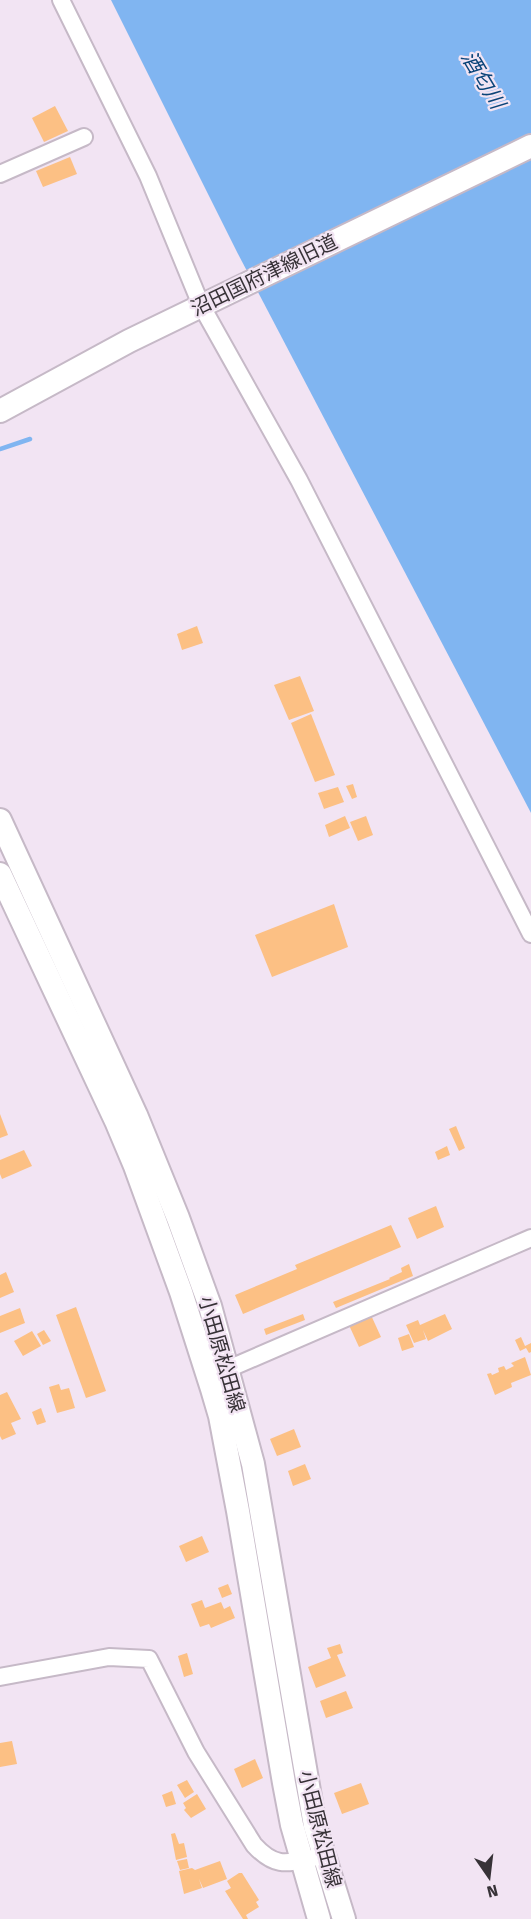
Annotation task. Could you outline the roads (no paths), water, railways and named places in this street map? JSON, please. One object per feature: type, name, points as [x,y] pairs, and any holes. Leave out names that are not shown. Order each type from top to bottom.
[{"type":"main road","name":"沼田国府津線旧道","points":[[0,411],[118,346],[531,146]]},
{"type":"main road","name":"小田原松田線","points":[[0,820],[136,1115],[210,1306],[253,1464],[301,1755],[315,1826],[313,1858],[319,1919]]},
{"type":"main road","name":"小田原松田線","points":[[0,874],[116,1121],[181,1292],[220,1416],[284,1783],[313,1858],[344,1919]]},
{"type":"street","points":[[61,0],[148,176],[201,305],[299,480],[531,934]]},
{"type":"street","points":[[0,174],[84,137]]},
{"type":"street","points":[[228,1369],[531,1238]]},
{"type":"street","points":[[0,1677],[110,1657],[149,1659],[196,1752],[263,1856],[274,1862],[289,1863],[313,1858]]},
{"type":"water","name":"酒匂川","points":[[111,0],[531,0],[531,813],[237,252]]},
{"type":"waterway","points":[[0,449],[30,439]]}]
